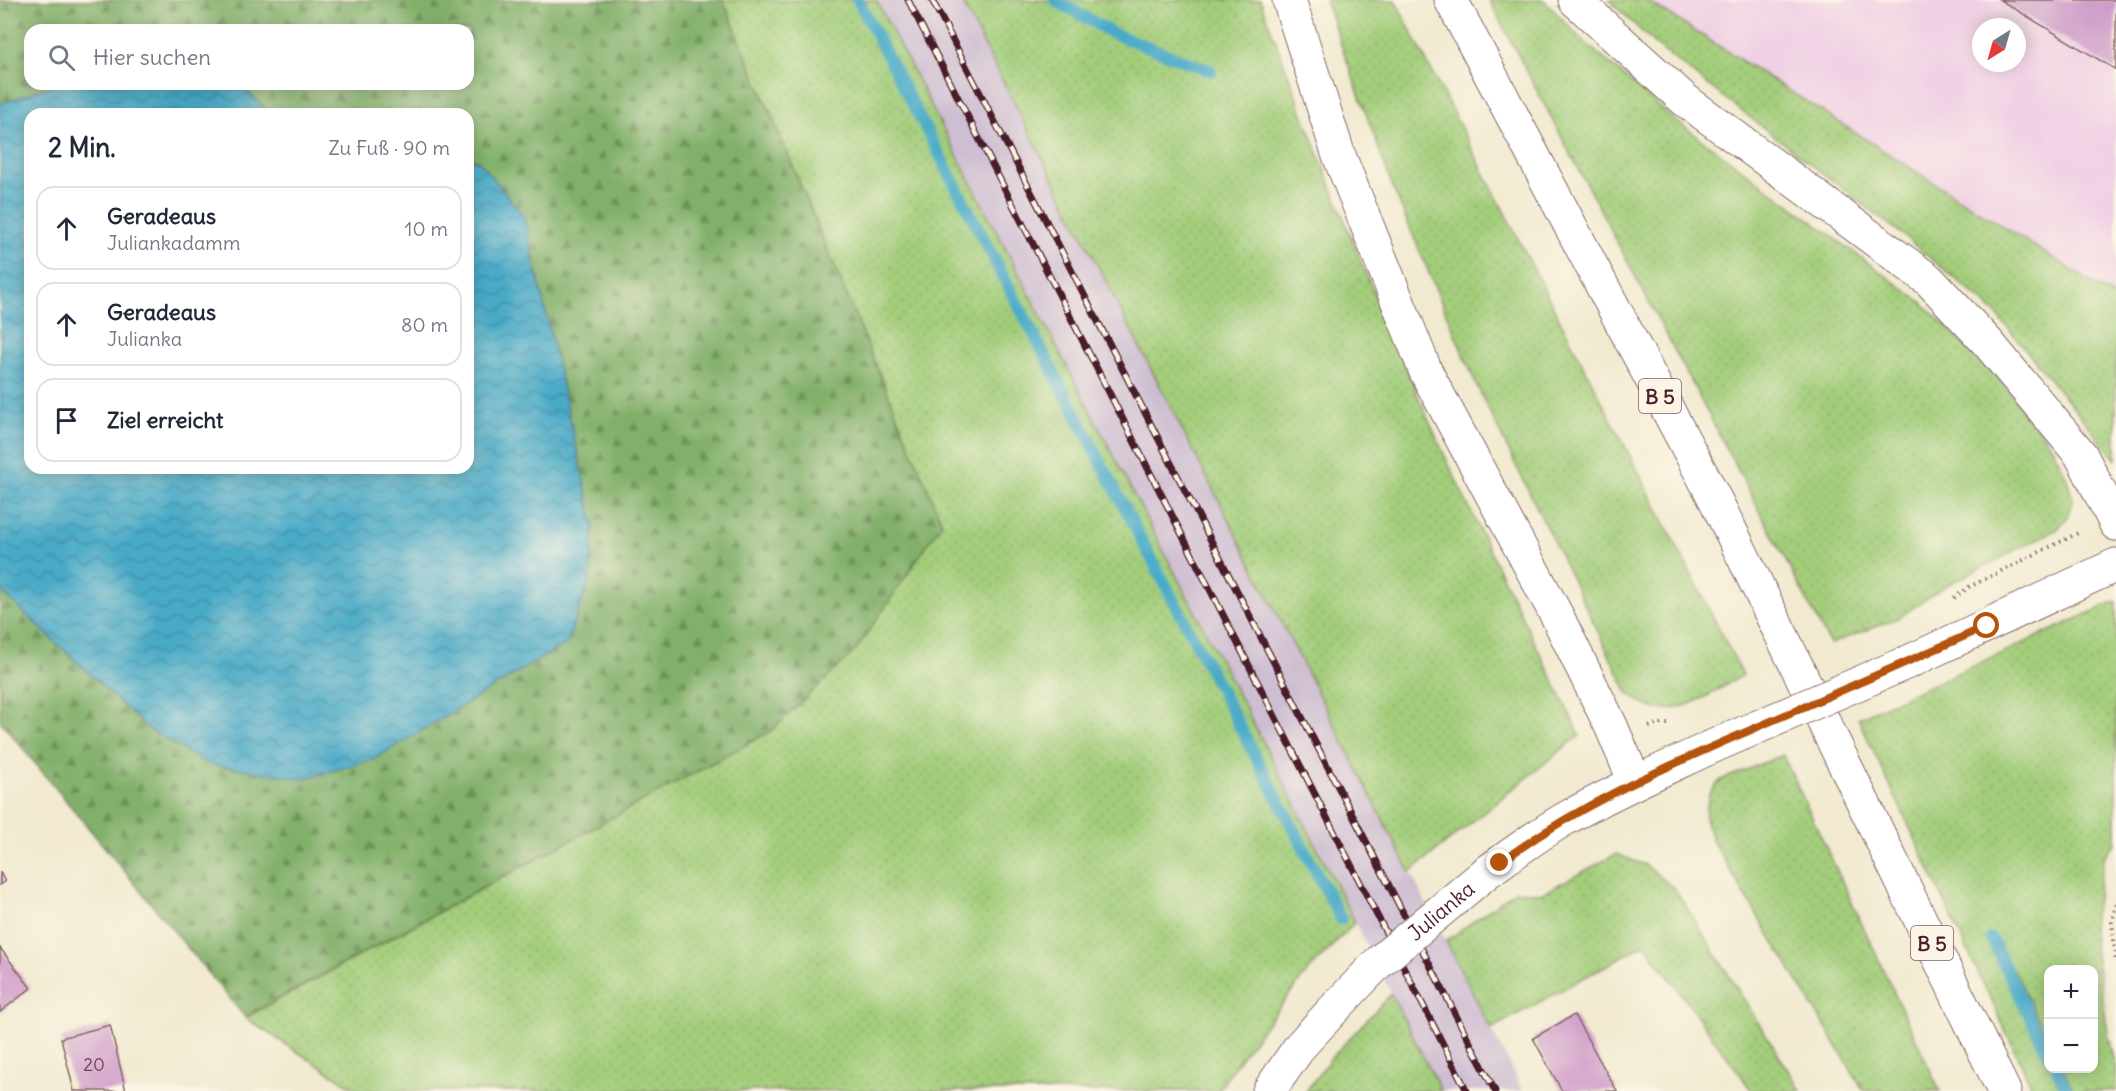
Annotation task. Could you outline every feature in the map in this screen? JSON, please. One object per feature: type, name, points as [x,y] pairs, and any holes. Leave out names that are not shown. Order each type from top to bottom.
[{"type":"main road","points":[[1289,0],[1338,153],[1426,372],[1557,616],[1611,726],[1635,782]]},
{"type":"main road","name":"B 5","points":[[1451,0],[1717,503],[2004,1091]]},
{"type":"main road","points":[[1575,0],[1685,100],[1929,280],[1989,344],[2081,455],[2114,520]]},
{"type":"main road","name":"Julianka","points":[[1269,1091],[1301,1045],[1378,963],[1486,872],[1525,843],[1564,819],[1635,782],[1915,659],[2116,565]]},
{"type":"path","points":[[1952,599],[1969,587],[2114,520]]},
{"type":"path","points":[[2116,904],[2112,922],[2116,961]]},
{"type":"shaded area","points":[[876,0],[961,0],[1523,1091],[1441,1091],[1261,738]]},
{"type":"shaded area","points":[[1646,0],[2116,0],[2116,298]]},
{"type":"green space","points":[[0,0],[723,0],[942,523],[856,650],[771,731],[245,1017],[0,721],[0,590],[147,728],[207,764],[567,643],[478,160],[474,160],[474,108],[264,108],[247,90],[474,90],[474,24],[24,24],[24,90],[38,90],[0,104]]},
{"type":"green space","points":[[723,0],[876,0],[1355,922],[1303,977],[1241,1057],[1218,1091],[358,1091],[245,1018],[771,731],[942,523]]},
{"type":"green space","points":[[961,0],[1260,0],[1350,233],[1427,417],[1580,735],[1410,872]]},
{"type":"green space","points":[[1325,0],[1395,0],[1743,675],[1708,696],[1682,707],[1655,709],[1643,704],[1628,693],[1476,384],[1393,188]]},
{"type":"green space","points":[[1489,0],[1544,0],[1579,37],[1671,117],[1920,301],[1998,378],[2052,447],[2066,476],[2073,500],[2068,517],[2058,529],[1945,586],[1898,618],[1830,644]]},
{"type":"green space","points":[[1609,0],[1646,0],[2116,298],[2116,460],[1995,312],[1904,236],[1656,45]]},
{"type":"green space","points":[[2116,601],[2116,843],[2105,855],[2092,927],[2098,965],[2044,965],[2044,1031],[2014,970],[2006,974],[2044,1054],[2044,1073],[2054,1073],[2063,1091],[2034,1091],[1858,718]]},
{"type":"green space","points":[[1783,755],[1940,1091],[1864,1091],[1713,842],[1705,818],[1709,794],[1721,780]]},
{"type":"green space","points":[[1616,854],[1645,865],[1675,889],[1801,1091],[1752,1091],[1645,944],[1491,1029],[1446,941],[1515,891],[1543,893]]},
{"type":"green space","points":[[2098,967],[2109,1039],[2116,1066],[2116,1091],[2074,1091],[2065,1073],[2098,1073]]},
{"type":"green space","points":[[1391,994],[1441,1091],[1306,1091],[1331,1058]]},
{"type":"water","points":[[38,90],[247,90],[264,108],[24,108],[24,474],[474,474],[474,160],[478,160],[524,216],[594,525],[590,579],[567,643],[374,759],[303,779],[207,764],[147,728],[0,590],[0,104]]},
{"type":"building","points":[[2000,0],[2116,0],[2116,70]]},
{"type":"building","points":[[0,872],[5,882],[0,885]]},
{"type":"building","points":[[0,948],[31,988],[0,1012]]},
{"type":"building","points":[[1574,1015],[1617,1091],[1562,1091],[1533,1038]]},
{"type":"building","points":[[110,1025],[126,1091],[74,1091],[61,1038]]},
{"type":"waterway","points":[[858,0],[1341,919]]},
{"type":"waterway","points":[[1055,0],[1112,33],[1211,71]]},
{"type":"waterway","points":[[1991,938],[2044,1046]]},
{"type":"waterway","points":[[2058,1073],[2067,1091]]},
{"type":"railway","points":[[908,0],[1467,1091]]},
{"type":"railway","points":[[932,0],[1495,1091]]},
{"type":"route","points":[[1500,863],[1525,843],[1564,819],[1635,782],[1987,626]]}]
